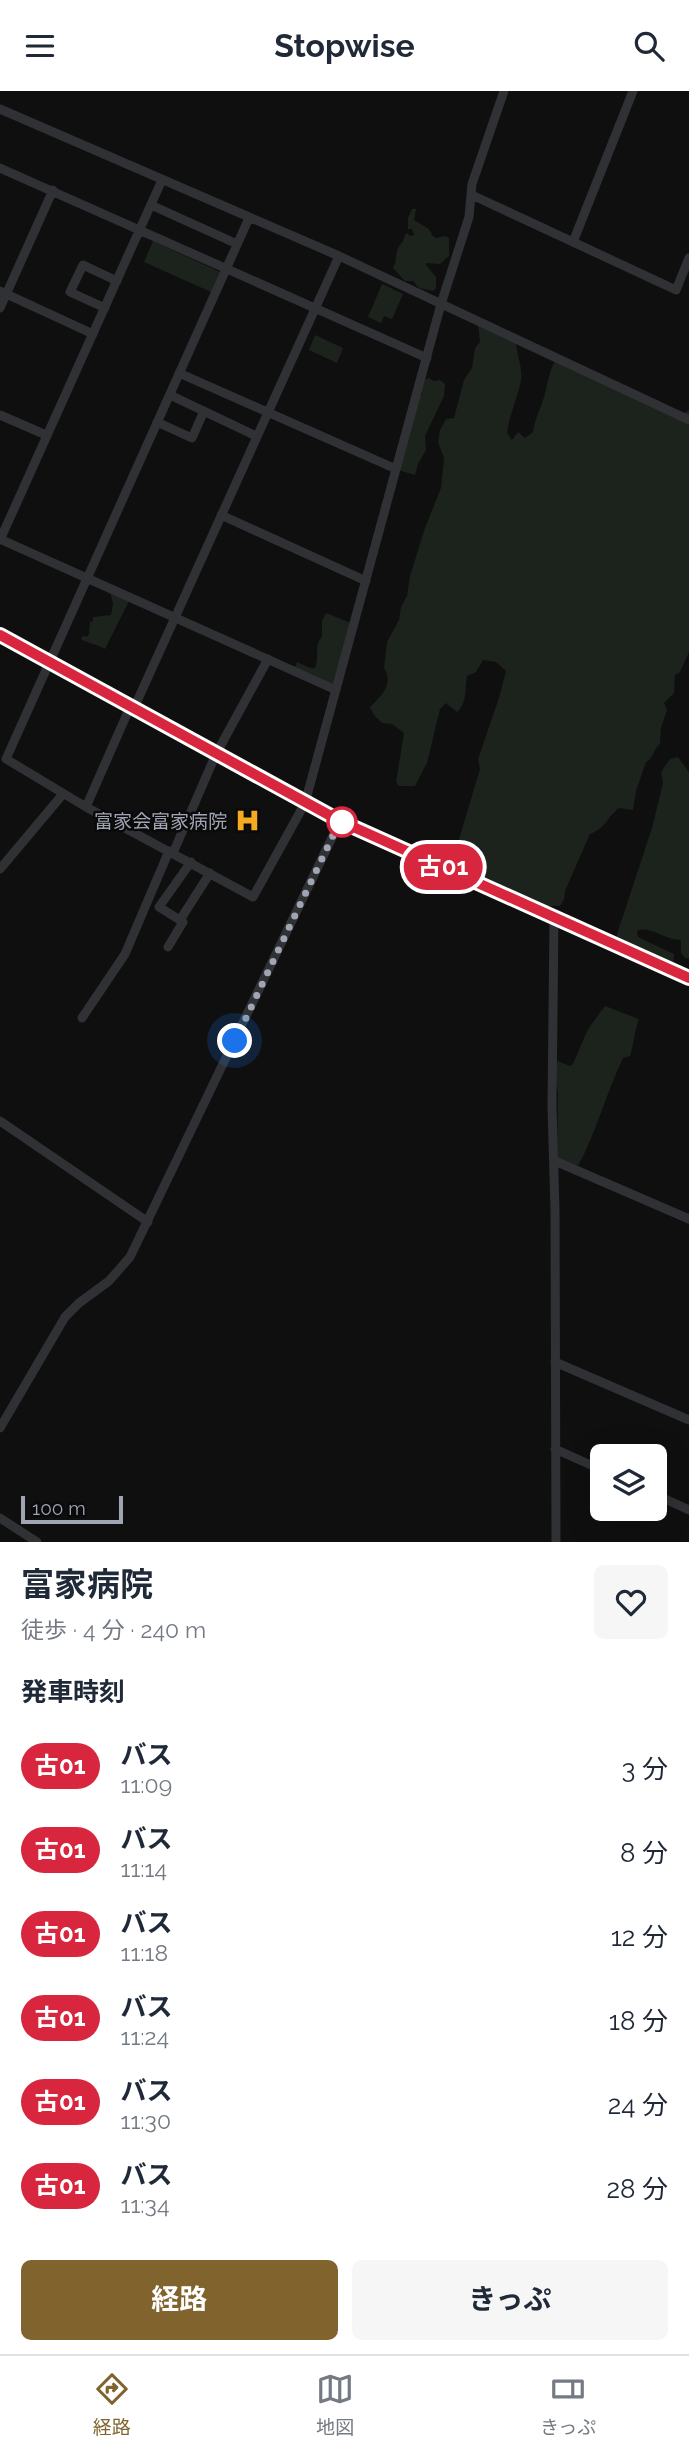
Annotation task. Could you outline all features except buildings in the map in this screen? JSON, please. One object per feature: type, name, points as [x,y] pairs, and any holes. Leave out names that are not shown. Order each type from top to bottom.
[{"type":"main road","points":[[0,635],[340,821],[689,978]]},
{"type":"street","points":[[249,218],[3,757],[86,807],[253,897],[305,803],[441,304],[469,217],[472,184],[504,91]]},
{"type":"street","points":[[573,242],[632,91]]},
{"type":"street","points":[[0,109],[338,256],[689,420]]},
{"type":"street","points":[[0,168],[427,358]]},
{"type":"street","points":[[162,180],[0,539],[336,690]]},
{"type":"street","points":[[0,308],[3,292],[53,190]]},
{"type":"street","points":[[472,195],[677,290],[689,258]]},
{"type":"street","points":[[151,205],[237,244]]},
{"type":"street","points":[[86,807],[338,256]]},
{"type":"street","points":[[105,308],[70,292],[83,265],[117,281]]},
{"type":"street","points":[[3,292],[93,334]]},
{"type":"street","points":[[179,373],[396,469]]},
{"type":"street","points":[[170,395],[256,436]]},
{"type":"street","points":[[157,422],[192,438],[204,411]]},
{"type":"street","points":[[0,415],[46,435]]},
{"type":"street","points":[[221,515],[366,581]]},
{"type":"street","points":[[82,1017],[125,954],[216,754],[268,659]]},
{"type":"street","points":[[0,869],[63,794]]},
{"type":"street","points":[[0,1428],[65,1317],[120,1270],[130,1257],[340,821]]},
{"type":"street","points":[[159,907],[191,862]]},
{"type":"street","points":[[180,920],[210,873]]},
{"type":"street","points":[[148,901],[183,922],[168,947]]},
{"type":"street","points":[[554,918],[551,1106],[555,1161],[556,1542]]},
{"type":"street","points":[[0,1121],[148,1221]]},
{"type":"street","points":[[555,1161],[689,1219]]},
{"type":"street","points":[[555,1362],[689,1420]]},
{"type":"street","points":[[555,1449],[590,1465]]},
{"type":"street","points":[[667,1500],[689,1510]]},
{"type":"street","points":[[0,1518],[37,1542]]},
{"type":"shaded area","points":[[412,209],[416,209],[414,220],[427,228],[432,235],[436,238],[449,238],[449,256],[440,264],[426,263],[436,277],[436,288],[433,291],[419,288],[413,281],[405,281],[393,268],[398,248],[405,235],[414,235],[412,229],[408,229],[408,218]]},
{"type":"shaded area","points":[[153,241],[220,272],[211,292],[144,262]]},
{"type":"shaded area","points":[[382,284],[403,294],[392,319],[384,316],[381,323],[368,317]]},
{"type":"shaded area","points":[[478,323],[516,341],[521,375],[507,433],[512,440],[518,432],[525,438],[533,432],[555,361],[683,414],[689,410],[689,652],[680,672],[675,675],[674,693],[664,703],[667,710],[661,728],[660,744],[646,762],[633,810],[619,808],[600,828],[590,834],[560,906],[537,906],[483,880],[475,866],[455,860],[454,856],[480,769],[478,759],[506,671],[496,662],[483,660],[476,672],[467,676],[460,709],[457,712],[446,703],[440,709],[427,763],[415,786],[399,786],[396,782],[404,733],[392,724],[382,723],[370,707],[387,684],[384,668],[387,642],[399,620],[425,528],[441,488],[444,458],[438,442],[440,430],[446,419],[454,418],[464,380],[472,368],[475,348],[480,342]]},
{"type":"shaded area","points":[[315,335],[343,348],[337,363],[309,350]]},
{"type":"shaded area","points":[[429,378],[445,384],[444,396],[425,436],[426,450],[415,475],[398,470],[417,401],[422,394],[422,381]]},
{"type":"shaded area","points":[[110,591],[129,601],[105,649],[81,639],[89,634],[93,617],[111,615],[113,604]]},
{"type":"shaded area","points":[[326,613],[351,623],[335,683],[327,684],[316,679],[314,675],[295,668],[297,662],[315,668],[318,644],[322,637],[322,621]]},
{"type":"shaded area","points":[[678,757],[689,772],[689,958],[685,958],[681,953],[681,940],[647,930],[637,931],[638,937],[674,954],[673,964],[670,966],[623,945],[617,940],[617,934],[652,828],[663,783],[661,772],[670,759]]},
{"type":"shaded area","points":[[605,1006],[639,1019],[630,1056],[623,1058],[578,1166],[557,1159],[558,1094],[555,1067],[558,1061],[570,1066],[573,1064],[588,1029]]},
{"type":"bus line","name":"古01","points":[[0,635],[340,821],[689,978]]},
{"type":"place","name":"富家会富家病院","points":[[247,821]]},
{"type":"route","points":[[235,1041],[340,821],[342,822]]}]
